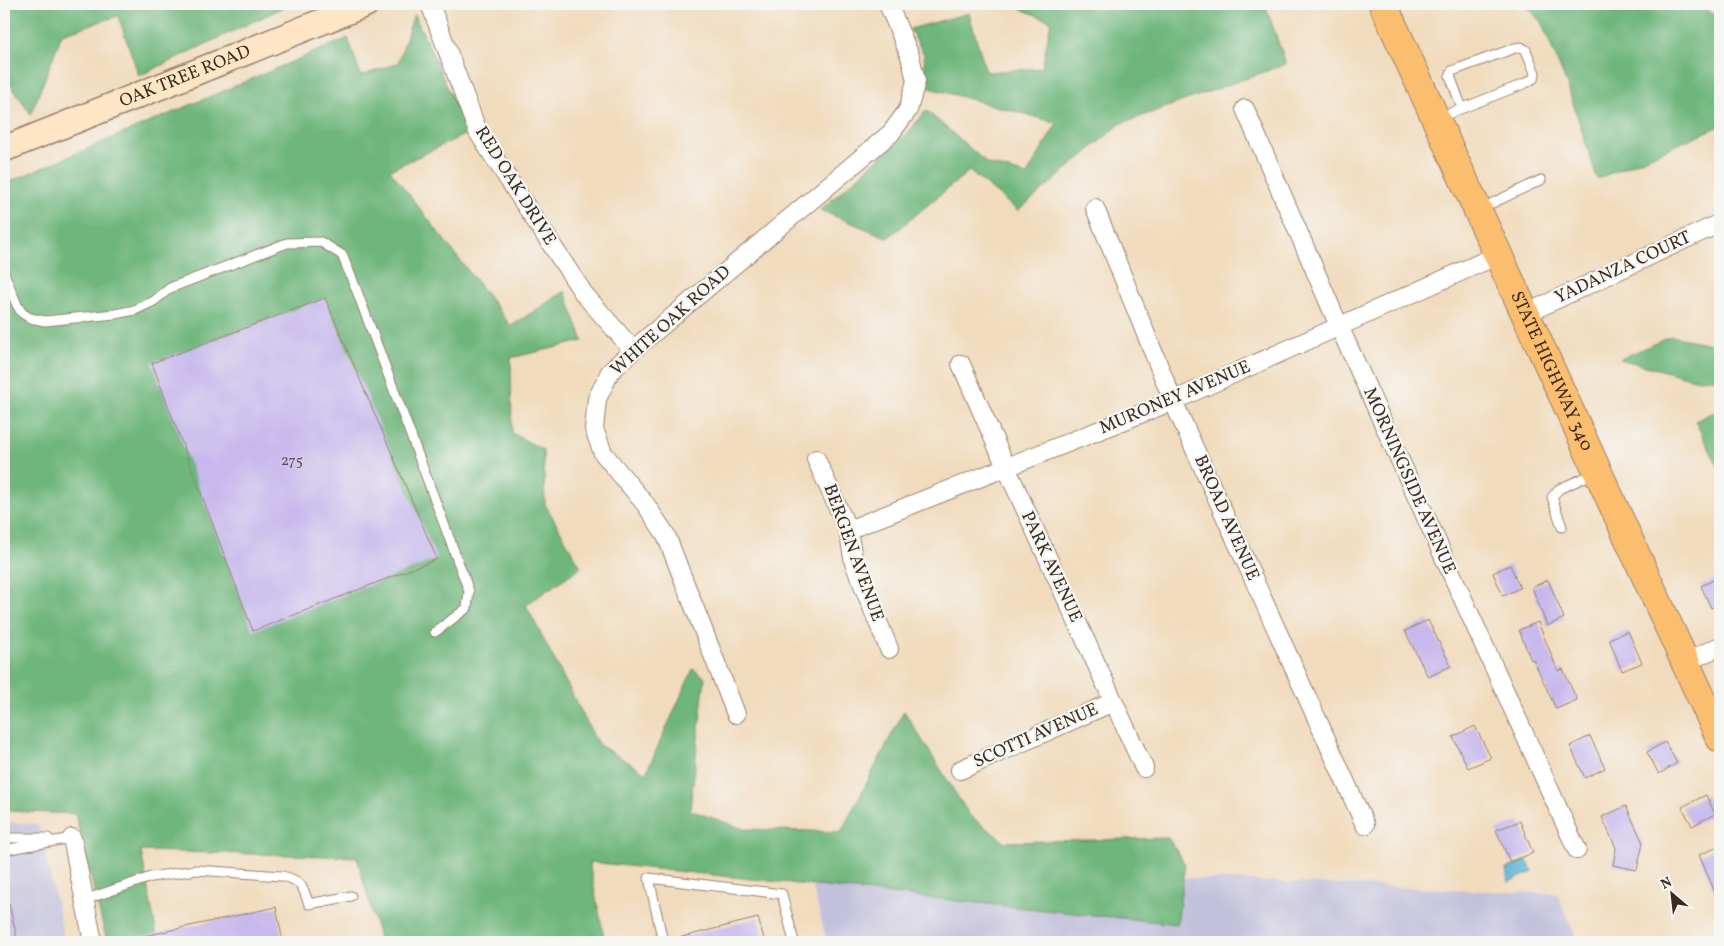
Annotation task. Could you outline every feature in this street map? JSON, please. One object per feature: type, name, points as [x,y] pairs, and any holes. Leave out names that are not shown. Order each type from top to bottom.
[{"type":"main road","name":"STATE HIGHWAY 340","points":[[1382,4],[1720,738]]},
{"type":"street","name":"OAK TREE ROAD","points":[[4,149],[366,4]]},
{"type":"street","name":"RED OAK DRIVE","points":[[430,4],[478,132],[584,294],[633,350]]},
{"type":"street","name":"WHITE OAK ROAD","points":[[736,714],[666,535],[646,505],[603,453],[594,429],[597,399],[610,372],[633,350],[891,132],[908,110],[916,81],[910,56],[888,4]]},
{"type":"street","name":"MORNINGSIDE AVENUE","points":[[1245,110],[1339,326],[1577,850]]},
{"type":"street","name":"BROAD AVENUE","points":[[1095,208],[1173,401],[1366,825]]},
{"type":"street","name":"YADANZA COURT","points":[[1525,314],[1720,223]]},
{"type":"street","name":"MURONEY AVENUE","points":[[848,530],[1173,401],[1498,255]]},
{"type":"street","name":"PARK AVENUE","points":[[961,364],[1006,467],[1144,768]]},
{"type":"street","name":"BERGEN AVENUE","points":[[816,458],[848,530],[854,563],[889,649]]},
{"type":"street","points":[[1686,662],[1720,646]]},
{"type":"street","name":"SCOTTI AVENUE","points":[[960,770],[1113,702]]},
{"type":"street","points":[[72,838],[93,942]]},
{"type":"lane","points":[[1435,119],[1526,83],[1534,78],[1536,73],[1526,50],[1522,47],[1515,48],[1452,71],[1450,76],[1462,108]]},
{"type":"lane","points":[[1477,210],[1541,180]]},
{"type":"lane","points":[[4,273],[16,305],[22,313],[30,318],[45,321],[136,310],[154,301],[170,288],[287,243],[321,242],[342,255],[469,590],[467,608],[435,632]]},
{"type":"lane","points":[[1562,527],[1552,497],[1559,489],[1598,472]]},
{"type":"lane","points":[[4,838],[72,838]]},
{"type":"lane","points":[[4,850],[72,838]]},
{"type":"lane","points":[[84,900],[151,877],[196,870],[282,876],[296,879],[302,886],[310,904],[351,896]]},
{"type":"lane","points":[[663,942],[649,878],[782,894],[794,942]]},
{"type":"shaded area","points":[[4,822],[38,824],[65,942],[4,942]]},
{"type":"shaded area","points":[[806,862],[1557,894],[1578,942],[827,942]]},
{"type":"green space","points":[[4,4],[286,4],[286,6],[139,76],[118,16],[62,34],[31,114],[4,76]]},
{"type":"green space","points":[[1008,4],[1116,4],[1122,8],[1134,4],[1265,4],[1286,64],[1120,124],[1018,211],[969,171],[888,238],[820,210],[909,132],[926,110],[988,164],[1027,175],[1057,123],[926,87],[924,54],[910,29],[969,13],[986,72],[1042,68],[1051,21]]},
{"type":"green space","points":[[1525,4],[1700,4],[1713,14],[1720,13],[1720,126],[1597,179],[1568,87],[1541,22]]},
{"type":"green space","points":[[414,14],[468,133],[390,170],[511,326],[565,291],[583,341],[511,358],[512,433],[543,450],[545,504],[581,567],[526,605],[598,744],[646,773],[693,669],[705,677],[690,810],[744,829],[841,832],[904,711],[970,816],[1005,842],[1168,838],[1185,864],[1177,924],[589,862],[605,942],[380,942],[357,857],[141,851],[158,942],[107,942],[75,814],[4,811],[4,184],[348,38],[361,76],[398,63]]},
{"type":"green space","points":[[1671,336],[1720,346],[1720,378],[1694,379],[1620,359]]},
{"type":"green space","points":[[1720,409],[1720,470],[1695,421]]},
{"type":"water","points":[[1527,860],[1533,872],[1508,882],[1506,869]]},
{"type":"building","points":[[325,298],[437,559],[253,631],[152,363]]},
{"type":"building","points":[[1510,565],[1520,588],[1503,596],[1493,573]]},
{"type":"building","points":[[1720,577],[1720,604],[1711,608],[1701,586]]},
{"type":"building","points":[[1548,580],[1564,618],[1547,626],[1532,587]]},
{"type":"building","points":[[1428,620],[1451,666],[1428,677],[1405,631]]},
{"type":"building","points":[[1538,622],[1558,671],[1563,669],[1577,700],[1556,709],[1533,659],[1531,660],[1519,630]]},
{"type":"building","points":[[1628,631],[1642,663],[1622,671],[1609,639]]},
{"type":"building","points":[[1475,726],[1491,758],[1468,768],[1453,737]]},
{"type":"building","points":[[1590,736],[1605,768],[1585,778],[1570,746]]},
{"type":"building","points":[[1665,742],[1677,763],[1659,774],[1647,752]]},
{"type":"building","points":[[1706,795],[1715,814],[1692,826],[1682,807]]},
{"type":"building","points":[[1626,806],[1643,843],[1637,870],[1613,865],[1616,848],[1602,817]]},
{"type":"building","points":[[1520,821],[1533,853],[1510,862],[1496,830]]},
{"type":"building","points":[[1720,846],[1720,904],[1699,855]]},
{"type":"building","points":[[4,904],[9,904],[18,942],[4,942]]},
{"type":"building","points":[[276,907],[283,942],[141,942],[140,937]]},
{"type":"building","points":[[758,918],[765,942],[679,942],[678,938]]}]
